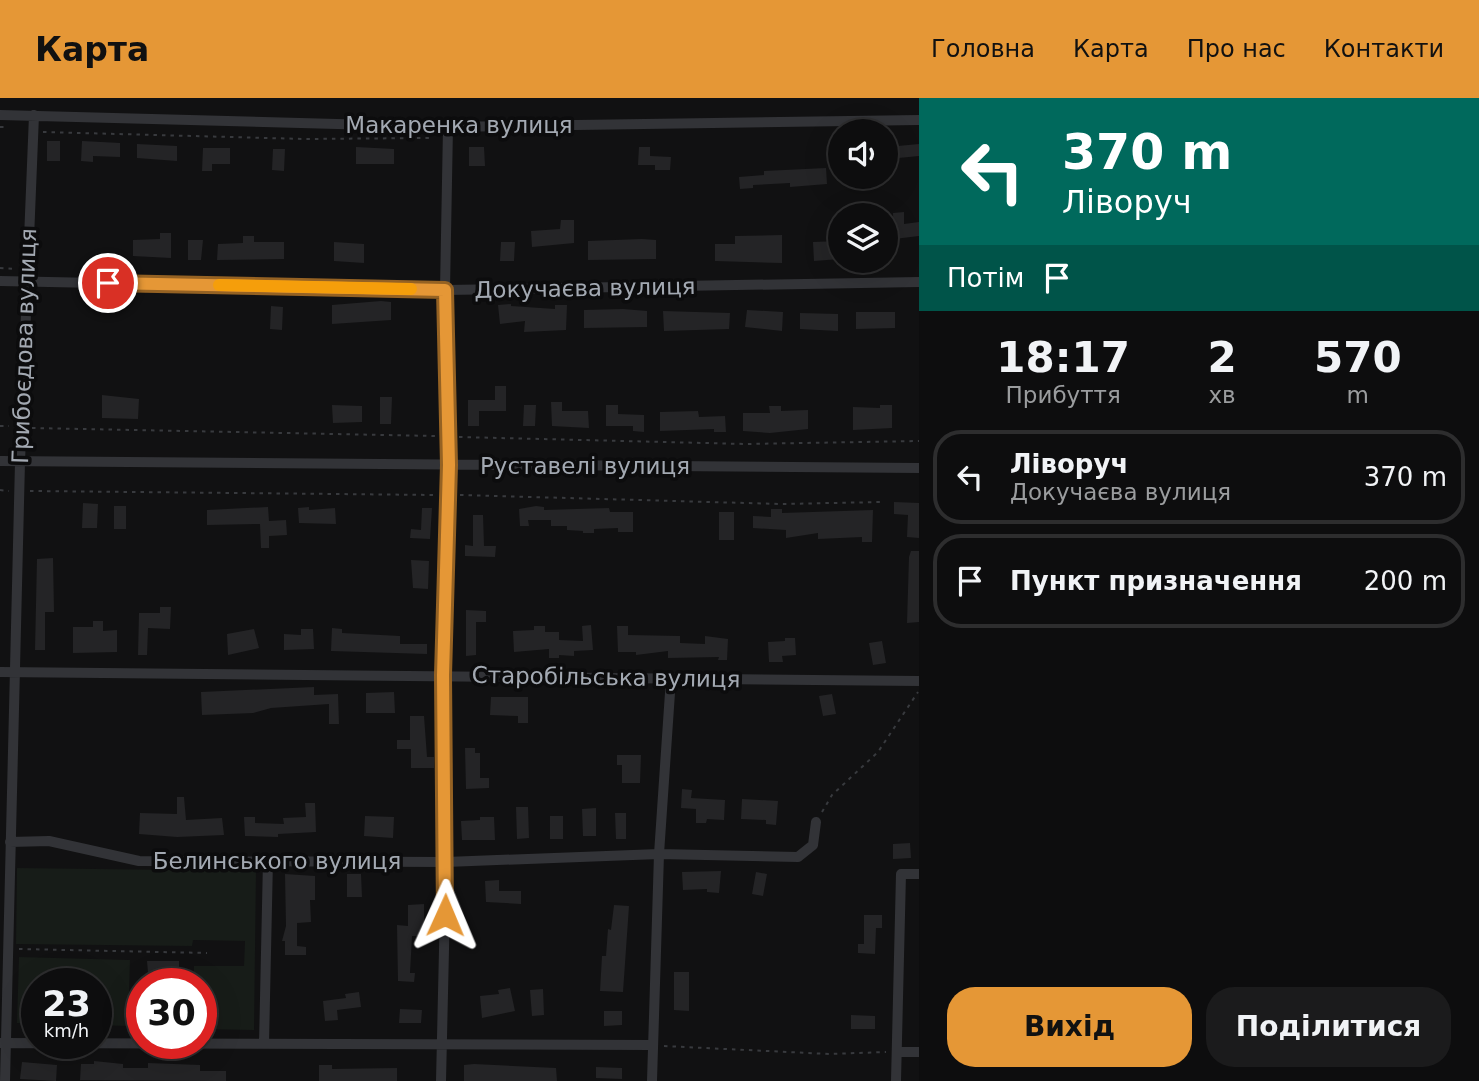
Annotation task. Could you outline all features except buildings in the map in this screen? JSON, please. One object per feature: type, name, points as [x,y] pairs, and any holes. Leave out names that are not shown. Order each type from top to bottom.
[{"type":"street","name":"Макаренка вулиця","points":[[0,115],[448,133],[919,120]]},
{"type":"street","name":"Грибоєдова вулиця","points":[[5,1081],[3,1043],[8,949],[5,859],[10,842],[15,490],[20,462],[25,281],[34,115]]},
{"type":"street","points":[[441,1081],[446,862],[443,675],[449,495],[445,290],[448,133]]},
{"type":"street","name":"Докучаєва вулиця","points":[[0,281],[445,290],[919,282]]},
{"type":"street","name":"Руставелі вулиця","points":[[0,461],[919,468]]},
{"type":"street","name":"Старобільська вулиця","points":[[0,672],[919,681]]},
{"type":"street","points":[[652,1081],[659,854],[671,678]]},
{"type":"street","name":"Белинського вулиця","points":[[10,842],[49,841],[139,860],[446,862],[659,854],[798,857],[813,845],[816,822]]},
{"type":"street","points":[[264,1044],[268,860]]},
{"type":"street","points":[[896,1081],[901,874],[919,874]]},
{"type":"street","points":[[3,1043],[652,1045]]},
{"type":"street","points":[[897,1052],[919,1052]]},
{"type":"path","points":[[32,132],[305,139],[448,133]]},
{"type":"path","points":[[0,268],[26,269]]},
{"type":"path","points":[[21,428],[745,444],[919,442]]},
{"type":"path","points":[[0,490],[94,494],[347,492],[781,504],[882,502]]},
{"type":"path","points":[[816,822],[832,796],[878,752],[919,690]]},
{"type":"path","points":[[8,949],[207,953]]},
{"type":"path","points":[[652,1045],[829,1054],[897,1052]]},
{"type":"shaded area","points":[[17,868],[256,871],[254,1030],[217,1029],[217,968],[194,968],[244,966],[245,941],[193,940],[192,946],[16,944]]},
{"type":"shaded area","points":[[19,957],[130,960],[130,968],[126,968],[126,1026],[112,1026],[112,968],[21,968],[21,1023],[17,1023]]},
{"type":"slow traffic","points":[[219,285],[411,289]]},
{"type":"route","points":[[108,283],[445,290],[449,558],[443,675],[445,915]]}]
